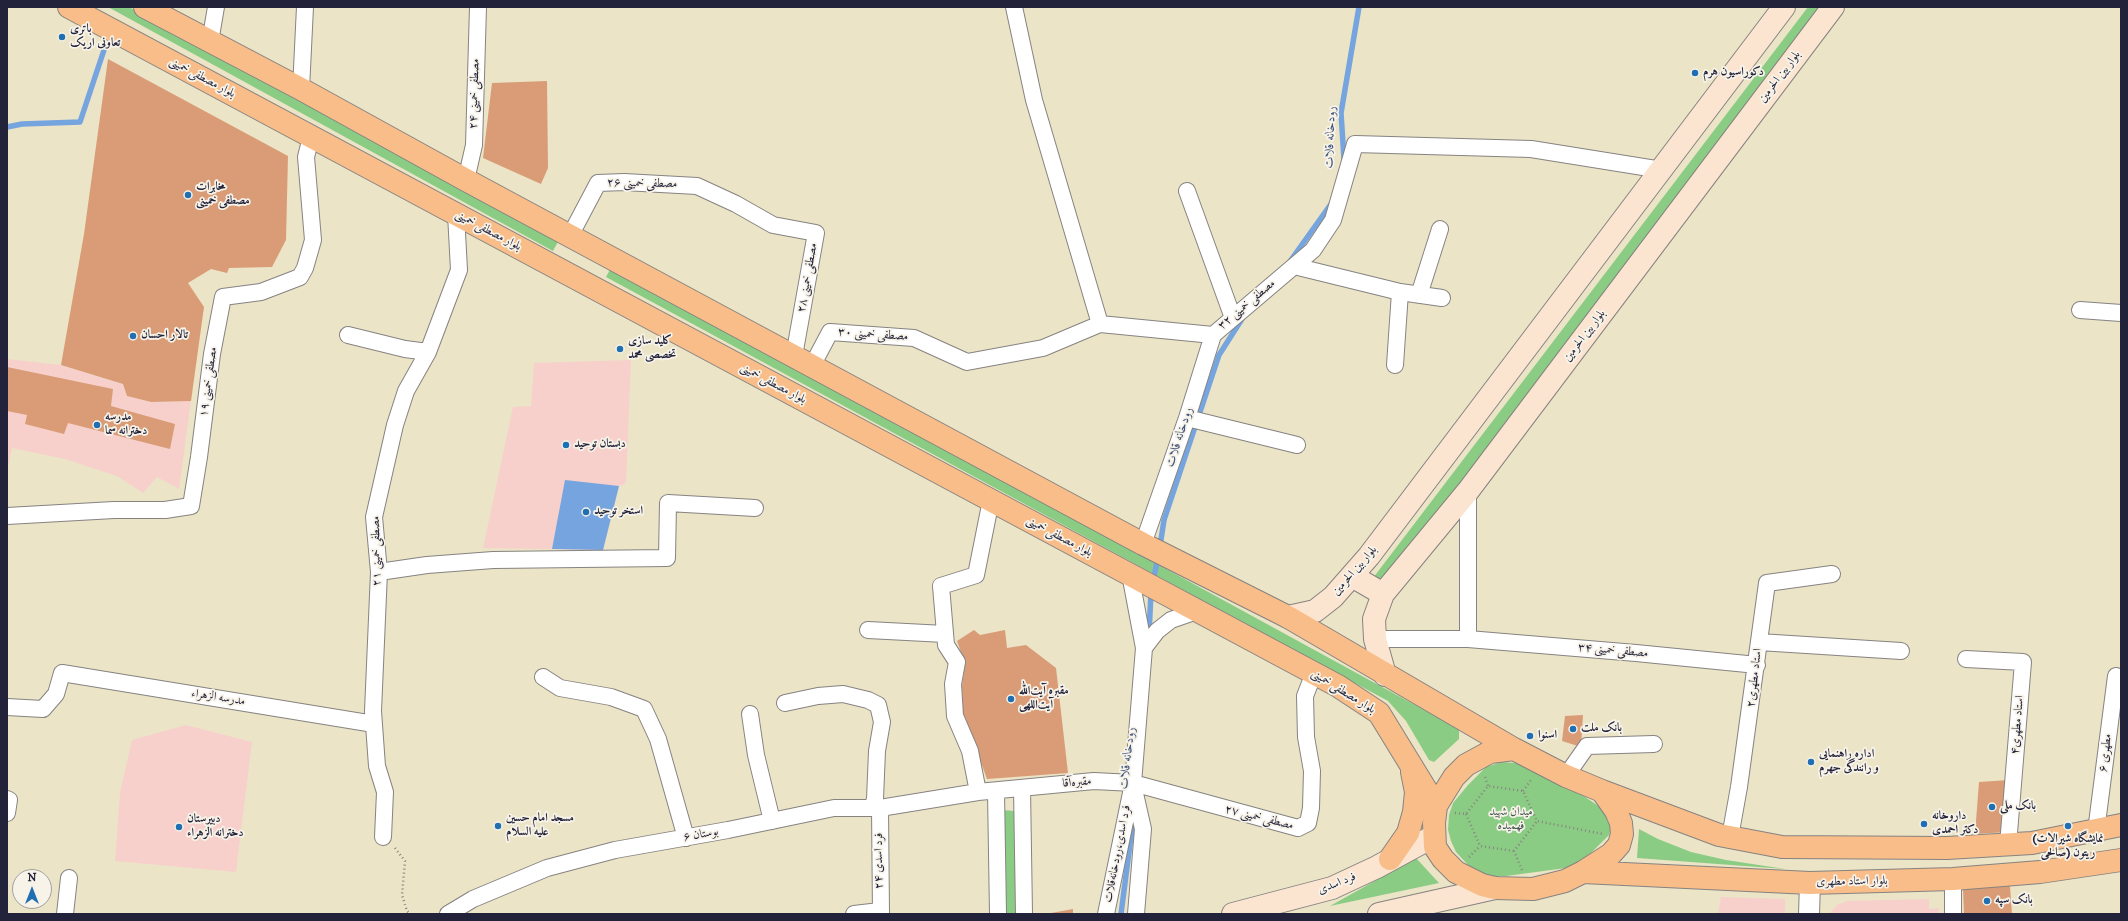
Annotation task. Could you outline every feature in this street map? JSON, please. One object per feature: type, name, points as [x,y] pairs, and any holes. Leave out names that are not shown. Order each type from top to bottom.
[{"type":"main road","name":"بلوار مصطفی خمینی","points":[[69,7],[1314,673],[1379,713],[1443,809]]},
{"type":"main road","points":[[145,7],[301,89],[466,180],[1144,544],[1288,616],[1385,675],[1514,749],[1566,776],[1602,791],[1719,835],[1782,847],[1947,848],[2008,845],[2032,843],[2121,825]]},
{"type":"main road","name":"بلوار بین الحرمین","points":[[1288,616],[1314,612],[1333,597],[1352,576],[1662,170],[1784,7]]},
{"type":"main road","name":"بلوار بین الحرمین","points":[[1385,675],[1375,639],[1374,619],[1382,594],[1468,491],[1833,7]]},
{"type":"main road","points":[[577,279],[595,249]]},
{"type":"main road","points":[[1352,576],[1382,594]]},
{"type":"main road","points":[[1514,749],[1490,752],[1466,765],[1454,777],[1434,836],[1435,847],[1443,859],[1456,872],[1468,880],[1495,888],[1533,889],[1565,881],[1583,872],[1611,854],[1619,845],[1622,834],[1621,823],[1616,811],[1602,791]]},
{"type":"main road","points":[[1390,859],[1408,833],[1414,812],[1416,792],[1410,761]]},
{"type":"main road","name":"فرد اسدی","points":[[1233,914],[1332,888],[1434,836]]},
{"type":"main road","name":"بلوار استاد مطهری","points":[[1583,872],[1810,883],[1953,879],[2040,872],[2121,860]]},
{"type":"main road","points":[[1379,914],[1401,912],[1495,888]]},
{"type":"street","points":[[210,42],[216,7]]},
{"type":"street","points":[[301,89],[305,7]]},
{"type":"street","name":"مصطفی خمینی ۲۴","points":[[466,180],[474,145],[478,7]]},
{"type":"street","points":[[1014,7],[1034,100],[1100,324],[1213,335]]},
{"type":"street","name":"مصطفی خمینی ۱۹","points":[[7,516],[114,510],[165,510],[191,506],[199,458],[212,354],[223,297],[261,292],[300,277],[305,268],[313,240],[306,157],[311,137]]},
{"type":"street","name":"مصطفی خمینی ۳۲","points":[[1144,544],[1187,418],[1213,335],[1313,250],[1333,220],[1350,166],[1355,144],[1531,149],[1662,170]]},
{"type":"street","name":"مصطفی خمینی ۲۶","points":[[570,236],[598,183],[624,182],[697,186]]},
{"type":"street","name":"مصطفی خمینی ۲۸","points":[[697,186],[736,204],[774,225],[816,233],[803,361]]},
{"type":"street","points":[[1187,191],[1233,318]]},
{"type":"street","name":"مصطفی خمینی ۲۱","points":[[383,837],[385,792],[377,766],[374,724],[375,634],[379,572],[374,517],[395,426],[406,391],[428,352],[459,270],[456,214]]},
{"type":"street","points":[[1419,295],[1440,229]]},
{"type":"street","points":[[1294,266],[1400,292],[1442,298]]},
{"type":"street","points":[[1395,365],[1400,292]]},
{"type":"street","points":[[2080,310],[2121,313]]},
{"type":"street","name":"مصطفی خمینی ۳۰","points":[[803,361],[830,332],[914,338],[966,362],[1043,348],[1100,324]]},
{"type":"street","points":[[348,335],[405,349],[428,352]]},
{"type":"street","points":[[1187,418],[1297,445]]},
{"type":"street","points":[[1468,491],[1468,639]]},
{"type":"street","points":[[971,794],[970,751],[955,716],[954,684],[957,662],[946,645],[941,586],[976,575],[991,500]]},
{"type":"street","points":[[379,572],[426,565],[493,560],[667,558],[668,503],[755,508]]},
{"type":"street","name":"استاد مطهری۲","points":[[1730,837],[1757,665],[1767,583],[1832,574]]},
{"type":"street","points":[[1131,575],[1144,648],[1133,783]]},
{"type":"street","points":[[1144,648],[1157,631],[1171,620],[1196,610]]},
{"type":"street","points":[[868,630],[945,634]]},
{"type":"street","name":"مصطفی خمینی ۳۴","points":[[1375,639],[1468,639],[1757,665]]},
{"type":"street","points":[[1759,642],[1901,651]]},
{"type":"street","name":"استاد مطهری۴","points":[[1966,659],[2023,662],[2008,845]]},
{"type":"street","name":"مدرسه الزهراء","points":[[7,706],[43,709],[56,694],[62,673],[374,724]]},
{"type":"street","name":"مصطفی خمینی ۲۷","points":[[1133,783],[1298,828],[1308,823],[1312,771],[1306,737],[1305,696],[1314,673]]},
{"type":"street","name":"مطهری ۶","points":[[2096,831],[2116,676]]},
{"type":"street","points":[[543,677],[560,688],[611,697],[644,709],[658,739],[686,838]]},
{"type":"street","name":"فرد اسدی ۲۴","points":[[786,703],[818,696],[843,694],[868,700],[878,705],[882,722],[876,751],[875,799],[881,913]]},
{"type":"street","points":[[750,714],[756,754],[772,821]]},
{"type":"street","points":[[1566,776],[1587,746],[1654,744]]},
{"type":"street","name":"مقبره‌آقا","points":[[996,799],[1022,788],[1094,781],[1133,783]]},
{"type":"street","name":"فرد اسدی،رودخانه‌قلات","points":[[1106,914],[1133,783]]},
{"type":"street","name":"فرد اسدی،رودخانه‌قلات","points":[[1133,783],[1143,829],[1136,914]]},
{"type":"street","points":[[1022,788],[1024,914]]},
{"type":"street","name":"مقبره‌آقا","points":[[971,794],[1022,806]]},
{"type":"street","name":"بوستان ۶","points":[[448,914],[473,899],[547,868],[615,850],[686,838],[834,808],[876,808],[971,794]]},
{"type":"street","points":[[7,799],[9,800],[7,813]]},
{"type":"street","points":[[996,799],[998,914]]},
{"type":"street","points":[[65,914],[69,878]]},
{"type":"street","points":[[1952,914],[1953,879]]},
{"type":"street","points":[[1809,914],[1810,883]]},
{"type":"street","points":[[854,914],[881,913]]},
{"type":"path","points":[[1523,791],[1533,778]]},
{"type":"path","points":[[1466,814],[1488,786],[1523,791]]},
{"type":"path","points":[[1523,791],[1537,822]]},
{"type":"path","points":[[1443,809],[1466,814]]},
{"type":"path","points":[[1466,814],[1480,846]]},
{"type":"path","points":[[1537,822],[1609,835]]},
{"type":"path","points":[[1514,851],[1537,822]]},
{"type":"path","points":[[383,837],[396,848],[405,861],[402,895],[407,911],[410,914]]},
{"type":"path","points":[[1480,846],[1514,851]]},
{"type":"path","points":[[1465,862],[1480,846]]},
{"type":"path","points":[[1514,851],[1524,874],[1518,875]]},
{"type":"shaded area","name":"مدرسه دخترانه سما","points":[[7,359],[61,365],[123,384],[127,396],[151,402],[191,401],[179,489],[157,477],[143,493],[117,476],[65,459],[12,448],[7,471]]},
{"type":"shaded area","name":"دبستان توحید","points":[[631,360],[626,483],[619,486],[603,550],[483,548],[513,407],[531,406],[534,363]]},
{"type":"shaded area","name":"دبیرستان دخترانه الزهراء","points":[[186,725],[252,742],[236,872],[115,861],[120,793],[132,740]]},
{"type":"shaded area","points":[[1721,897],[1785,899],[1785,914],[1718,914]]},
{"type":"shaded area","points":[[1929,899],[1929,909],[1939,908],[1938,914],[1829,914],[1837,905],[1847,901]]},
{"type":"green space","points":[[108,7],[129,7],[559,240],[553,251]]},
{"type":"green space","points":[[1808,7],[1824,7],[1585,328],[1381,585],[1373,578]]},
{"type":"green space","points":[[612,266],[1459,729],[1459,739],[1434,762],[1429,760],[1406,721],[1388,701],[606,277]]},
{"type":"green space","name":"میدان شهید فهمیده","points":[[1501,762],[1517,763],[1573,789],[1600,807],[1610,818],[1612,826],[1609,835],[1586,858],[1566,868],[1506,876],[1490,876],[1469,866],[1456,852],[1451,841],[1448,830],[1449,815],[1453,803],[1468,785],[1486,767]]},
{"type":"green space","points":[[1003,810],[1014,811],[1016,914],[1004,914]]},
{"type":"green space","points":[[1639,829],[1658,839],[1691,852],[1726,860],[1785,869],[1637,858]]},
{"type":"green space","points":[[1416,858],[1439,883],[1330,906]]},
{"type":"water","name":"استخر توحید","points":[[565,480],[619,486],[603,550],[552,549]]},
{"type":"building","name":"مخابرات مصطفی خمینی","points":[[108,59],[288,156],[286,240],[272,267],[229,268],[227,273],[211,269],[188,283],[204,307],[191,401],[151,402],[127,396],[123,384],[61,365],[84,234]]},
{"type":"building","points":[[547,81],[548,168],[541,184],[483,158],[492,83]]},
{"type":"building","name":"مدرسه دخترانه سما","points":[[7,367],[113,389],[111,406],[175,424],[170,449],[68,423],[64,434],[25,424],[27,415],[7,411]]},
{"type":"building","name":"مقبره آیت‌الله آیت‌اللهی","points":[[974,630],[980,635],[1005,630],[1007,648],[1026,645],[1056,668],[1068,773],[987,779],[963,713],[962,686],[965,664],[957,641]]},
{"type":"building","name":"بانک ملت","points":[[1583,715],[1581,747],[1562,741],[1565,716]]},
{"type":"building","name":"بانک ملی","points":[[2009,780],[2007,832],[1975,834],[1979,782]]},
{"type":"building","name":"بانک سپه","points":[[2010,886],[2012,914],[1964,914],[1963,889]]},
{"type":"building","points":[[1073,909],[1073,914],[1051,914],[1051,913]]},
{"type":"waterway","name":"رودخانه قلات","points":[[1344,159],[1341,113],[1359,7]]},
{"type":"waterway","points":[[7,127],[22,124],[80,122],[105,47]]},
{"type":"waterway","name":"رودخانه قلات","points":[[1291,260],[1331,204]]},
{"type":"waterway","name":"رودخانه قلات","points":[[1160,546],[1164,520],[1219,355],[1242,319]]},
{"type":"waterway","name":"رودخانه قلات","points":[[1153,582],[1158,557]]},
{"type":"waterway","name":"رودخانه قلات","points":[[1149,635],[1151,592]]},
{"type":"waterway","name":"رودخانه قلات","points":[[1121,914],[1133,821]]},
{"type":"place","name":"باتری تعاونی اریک","points":[[62,37]]},
{"type":"place","name":"دکوراسیون هرم","points":[[1695,73]]},
{"type":"place","name":"مخابرات مصطفی خمینی","points":[[188,195]]},
{"type":"place","name":"تالار احسان","points":[[133,336]]},
{"type":"place","name":"کلید سازی تخصصی محمد","points":[[620,349]]},
{"type":"place","name":"مدرسه دخترانه سما","points":[[97,425]]},
{"type":"place","name":"دبستان توحید","points":[[566,445]]},
{"type":"place","name":"استخر توحید","points":[[586,512]]},
{"type":"place","name":"مقبره آیت‌الله آیت‌اللهی","points":[[1011,699]]},
{"type":"place","name":"بانک ملت","points":[[1573,729]]},
{"type":"place","name":"اسنوا","points":[[1530,736]]},
{"type":"place","name":"اداره راهنمایی و رانندگی جهرم","points":[[1811,762]]},
{"type":"place","name":"بانک ملی","points":[[1992,807]]},
{"type":"place","name":"داروخانه دکتر احمدی","points":[[1924,824]]},
{"type":"place","name":"مسجد امام حسین علیه السلام","points":[[498,826]]},
{"type":"place","name":"(نمایشگاه شیرالات ریتون (صالحی","points":[[2068,826]]},
{"type":"place","name":"دبیرستان دخترانه الزهراء","points":[[179,827]]},
{"type":"place","name":"بانک سپه","points":[[1987,901]]}]
